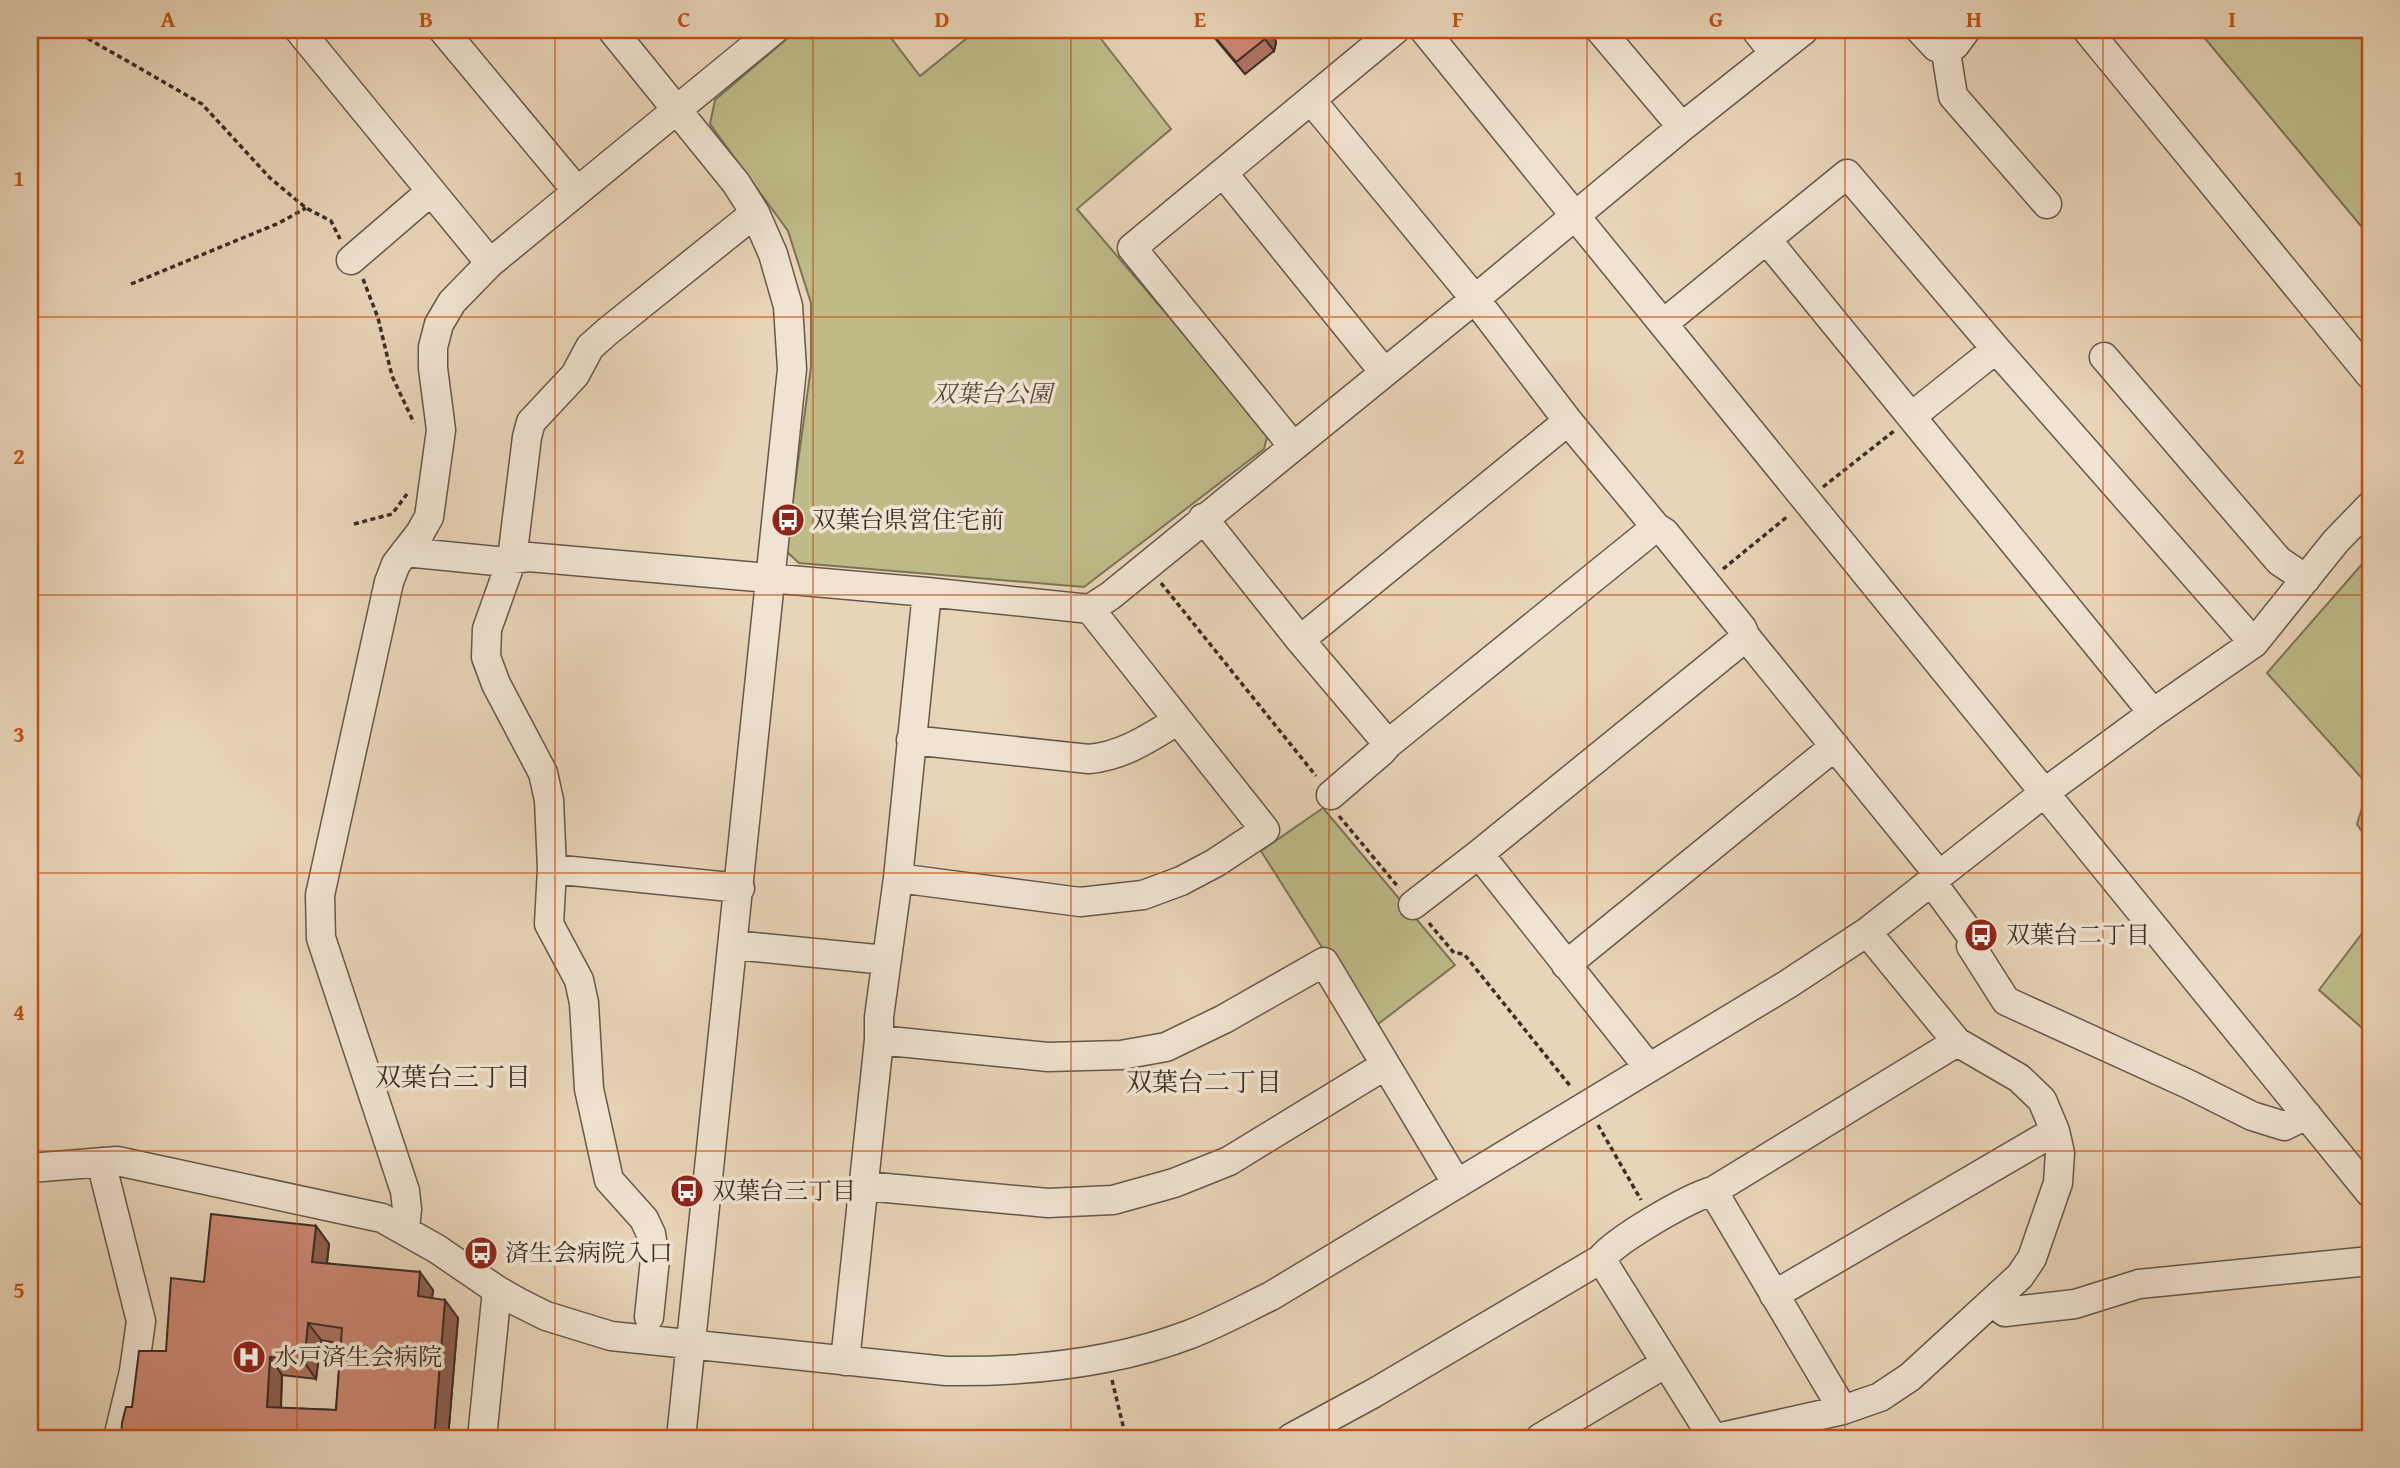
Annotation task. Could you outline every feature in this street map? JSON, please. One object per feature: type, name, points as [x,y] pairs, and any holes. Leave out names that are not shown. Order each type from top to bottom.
[{"type":"street","points":[[299,30],[489,263]]},
{"type":"street","points":[[443,30],[577,191]]},
{"type":"street","points":[[612,30],[736,183],[755,213],[773,254],[788,306],[792,369],[681,1438]]},
{"type":"street","points":[[405,1229],[405,1191],[321,938],[320,895],[389,582],[396,564],[429,517],[441,430],[432,347],[439,324],[452,302],[489,263],[774,30]]},
{"type":"street","points":[[1293,446],[1132,248],[1395,30]]},
{"type":"street","points":[[1424,30],[2370,1193]]},
{"type":"street","points":[[1600,30],[1682,127]]},
{"type":"street","points":[[1756,30],[1774,53]]},
{"type":"street","points":[[405,552],[496,561],[529,557],[1090,609],[1110,596],[1804,30]]},
{"type":"street","points":[[1920,30],[1936,47],[1956,38],[1953,96],[2048,204]]},
{"type":"street","points":[[2087,30],[2370,375]]},
{"type":"street","points":[[1311,100],[1475,299],[1568,421],[1656,527],[1665,533],[1835,746],[1935,878],[1976,942],[1971,946],[2006,1001],[2252,1116],[2284,1126],[2306,1115]]},
{"type":"street","points":[[1223,173],[1384,372]]},
{"type":"street","points":[[1664,323],[1847,174],[2253,643]]},
{"type":"street","points":[[351,260],[430,192]]},
{"type":"street","points":[[649,1317],[655,1259],[651,1234],[644,1219],[609,1180],[589,1089],[584,1003],[579,980],[550,924],[552,869],[549,800],[543,773],[496,684],[486,657],[487,629],[512,559],[531,422],[575,375],[590,347],[755,213]]},
{"type":"street","points":[[1768,240],[1908,420],[2153,713]]},
{"type":"street","points":[[1908,420],[1996,349]]},
{"type":"street","points":[[2104,357],[2278,561],[2306,579]]},
{"type":"street","points":[[1300,640],[1568,421]]},
{"type":"street","points":[[30,1168],[102,1162],[130,1164],[382,1218],[405,1229],[497,1290],[546,1316],[611,1336],[946,1371],[1053,1367],[1143,1349],[1188,1335],[1270,1296],[1788,984],[1867,932],[2044,793],[2253,643],[2336,541],[2370,506]]},
{"type":"street","points":[[1203,518],[1300,640],[1388,744]]},
{"type":"street","points":[[1331,795],[1388,744],[1656,527]]},
{"type":"street","points":[[845,1361],[880,1040],[879,1017],[898,877],[927,592]]},
{"type":"street","points":[[898,877],[1080,902],[1143,895],[1181,881],[1215,863],[1265,830],[1090,609]]},
{"type":"street","points":[[1413,905],[1746,637]]},
{"type":"street","points":[[911,740],[1089,759],[1107,758],[1128,750],[1177,721]]},
{"type":"street","points":[[1566,965],[1835,746]]},
{"type":"street","points":[[1479,854],[1650,1068]]},
{"type":"street","points":[[552,869],[740,888]]},
{"type":"street","points":[[1601,1259],[1715,1438],[1843,1410],[1880,1397],[1910,1377],[2020,1276],[2032,1258],[2058,1183],[2060,1153],[2055,1131],[2042,1100],[2020,1078],[1958,1042],[1867,932]]},
{"type":"street","points":[[734,945],[886,960]]},
{"type":"street","points":[[880,1040],[1048,1057],[1121,1055],[1166,1046],[1224,1019],[1324,962],[1457,1184]]},
{"type":"street","points":[[1291,1438],[1374,1393],[1601,1259],[1608,1250],[1654,1222],[1713,1191],[1958,1042]]},
{"type":"street","points":[[865,1186],[1048,1203],[1113,1200],[1174,1183],[1229,1161],[1384,1066]]},
{"type":"street","points":[[1774,1295],[2055,1131]]},
{"type":"street","points":[[102,1162],[141,1321],[134,1371],[118,1438]]},
{"type":"street","points":[[1713,1191],[1843,1410]]},
{"type":"street","points":[[655,1259],[700,1262]]},
{"type":"street","points":[[1993,1302],[2005,1312],[2017,1311],[2075,1304],[2139,1284],[2370,1261]]},
{"type":"street","points":[[482,1438],[497,1290]]},
{"type":"street","points":[[1540,1438],[1666,1363]]},
{"type":"path","points":[[74,30],[202,104],[270,178],[306,208],[331,221],[363,278],[378,318],[392,376],[418,432]]},
{"type":"path","points":[[131,284],[279,223],[306,208]]},
{"type":"path","points":[[1826,485],[1908,420]]},
{"type":"path","points":[[354,524],[392,514],[412,486]]},
{"type":"path","points":[[1705,583],[1788,516]]},
{"type":"path","points":[[1113,1384],[1126,1438]]},
{"type":"green space","name":"双葉台公園","points":[[797,30],[885,30],[920,76],[977,30],[1094,30],[1171,129],[1077,209],[1268,433],[1264,449],[1084,587],[799,563],[786,551],[811,367],[811,303],[788,231],[710,124],[715,100]]},
{"type":"green space","points":[[2198,30],[2370,30],[2370,237]]},
{"type":"green space","points":[[2370,555],[2370,844],[2357,824],[2369,786],[2267,673]]},
{"type":"green space","points":[[1323,808],[1455,965],[1373,1028],[1261,851]]},
{"type":"green space","points":[[2370,923],[2370,1035],[2319,990]]},
{"type":"building","points":[[1209,30],[1268,31],[1265,39],[1236,62]]},
{"type":"building","name":"水戸済生会病院","points":[[211,1214],[316,1226],[312,1262],[420,1272],[418,1296],[445,1300],[434,1438],[121,1438],[126,1407],[132,1407],[139,1351],[166,1351],[171,1278],[204,1282]],"holes":[[[308,1323],[342,1328],[336,1410],[267,1407],[270,1357],[304,1362]]]},
{"type":"place","name":"双葉台県営住宅前","points":[[788,520]]},
{"type":"place","name":"双葉台二丁目","points":[[1981,935]]},
{"type":"place","name":"双葉台三丁目","points":[[687,1191]]},
{"type":"place","name":"済生会病院入口","points":[[481,1253]]},
{"type":"place","name":"水戸済生会病院","points":[[249,1357]]},
{"type":"district","name":"双葉台三丁目","points":[[453,1077]]},
{"type":"district","name":"双葉台二丁目","points":[[1204,1082]]}]
